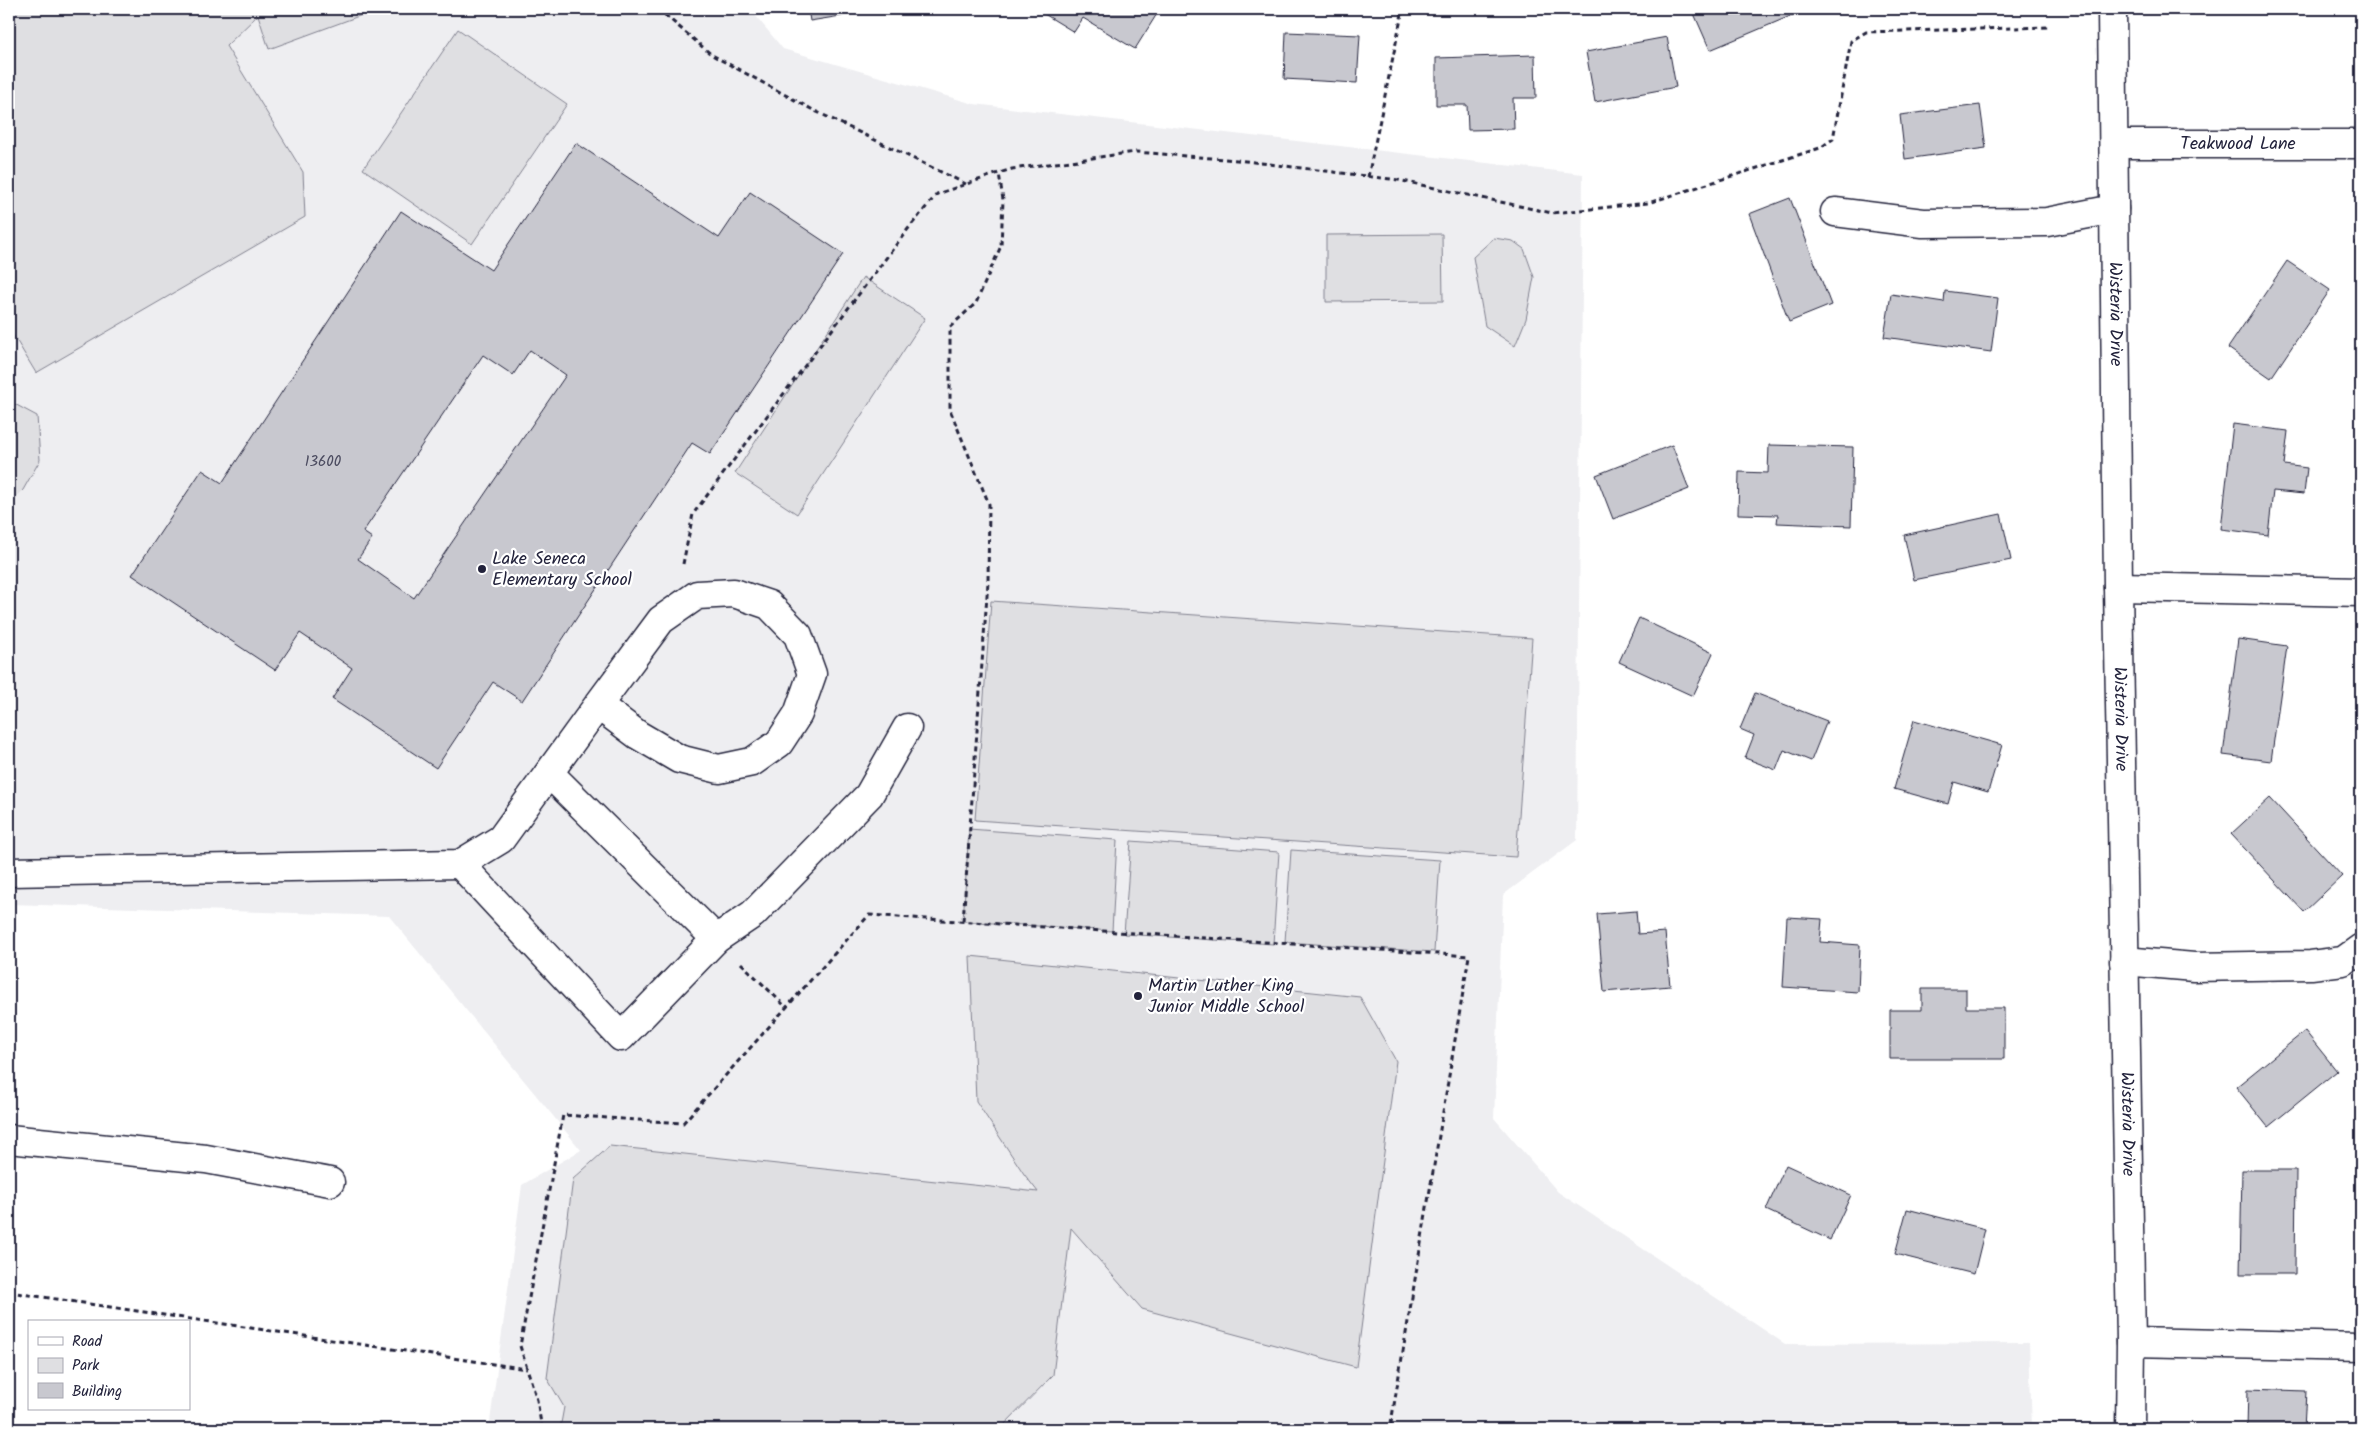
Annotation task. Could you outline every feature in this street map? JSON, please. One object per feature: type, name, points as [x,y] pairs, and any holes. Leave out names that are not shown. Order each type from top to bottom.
[{"type":"street","name":"Wisteria Drive","points":[[2112,9],[2118,587],[2131,1342],[2130,1429]]},
{"type":"street","name":"Teakwood Lane","points":[[2114,144],[2361,144]]},
{"type":"street","points":[[1835,212],[1923,223],[2047,222],[2114,209]]},
{"type":"street","points":[[2118,587],[2361,592]]},
{"type":"street","points":[[9,872],[460,864],[501,839],[598,705],[661,620],[697,595],[734,593],[769,605],[798,635],[812,674],[798,714],[779,743],[752,762],[718,769],[679,759],[638,735],[598,705]]},
{"type":"street","points":[[460,864],[621,1037],[716,939],[753,914],[869,795],[907,728]]},
{"type":"street","points":[[550,772],[716,939]]},
{"type":"street","points":[[2124,962],[2194,967],[2311,965],[2343,961],[2361,948]]},
{"type":"street","points":[[9,1139],[206,1159],[330,1182]]},
{"type":"street","points":[[2131,1342],[2361,1347]]},
{"type":"path","points":[[658,9],[712,55],[813,110],[966,184]]},
{"type":"path","points":[[1368,176],[1403,9]]},
{"type":"path","points":[[674,611],[693,514],[908,228],[936,194],[1012,169],[1136,152],[1236,160],[1398,180],[1552,213],[1648,203],[1820,148],[1833,139],[1851,41],[1866,32],[2051,27]]},
{"type":"path","points":[[963,921],[988,582],[989,504],[950,410],[950,327],[976,303],[1001,246],[1003,200],[999,173]]},
{"type":"path","points":[[542,1429],[537,1400],[520,1346],[563,1116],[683,1123],[869,915],[1469,956],[1390,1429]]},
{"type":"path","points":[[716,939],[787,1008]]},
{"type":"path","points":[[9,1292],[527,1369]]},
{"type":"shaded area","name":"Lake Seneca Elementary School","points":[[9,9],[750,9],[783,49],[974,104],[1583,174],[1577,840],[1503,895],[1494,1118],[1558,1192],[1785,1344],[2029,1343],[2032,1429],[489,1429],[522,1185],[581,1150],[389,916],[9,904]]},
{"type":"green space","points":[[9,9],[378,9],[269,49],[258,15],[226,46],[303,172],[305,217],[36,373],[9,328]]},
{"type":"green space","points":[[458,29],[567,104],[472,244],[363,169]]},
{"type":"green space","points":[[1442,234],[1443,301],[1326,302],[1326,235]]},
{"type":"green space","points":[[1494,238],[1513,241],[1524,249],[1534,277],[1526,319],[1515,346],[1485,326],[1473,257]]},
{"type":"green space","points":[[863,277],[925,318],[797,514],[735,473]]},
{"type":"green space","points":[[9,401],[37,416],[40,460],[23,490],[9,504]]},
{"type":"green space","points":[[991,601],[1532,638],[1516,857],[975,820]]},
{"type":"green space","points":[[969,829],[1117,840],[1112,931],[963,921]]},
{"type":"green space","points":[[1131,841],[1279,852],[1273,944],[1124,934]]},
{"type":"green space","points":[[1291,850],[1440,860],[1434,952],[1285,942]]},
{"type":"green space","points":[[970,956],[1360,997],[1396,1061],[1356,1367],[1142,1309],[1071,1228],[1053,1375],[1000,1429],[560,1429],[564,1407],[547,1378],[573,1179],[610,1146],[1038,1192],[976,1101]]},
{"type":"building","points":[[808,9],[884,9],[810,21]]},
{"type":"building","points":[[1036,9],[1160,9],[1135,49],[1083,18],[1074,32]]},
{"type":"building","points":[[1692,9],[1807,9],[1710,50]]},
{"type":"building","points":[[1286,32],[1360,35],[1357,83],[1284,79]]},
{"type":"building","points":[[1667,37],[1676,87],[1595,102],[1586,52]]},
{"type":"building","points":[[1535,55],[1536,98],[1513,98],[1514,129],[1468,130],[1467,105],[1436,105],[1436,58]]},
{"type":"building","points":[[1980,105],[1986,148],[1905,159],[1900,115]]},
{"type":"building","points":[[576,143],[719,238],[750,192],[843,254],[710,454],[692,443],[522,701],[493,682],[436,768],[332,699],[352,668],[300,633],[275,670],[132,575],[202,470],[222,483],[401,211],[491,270]],"holes":[[[530,350],[566,375],[414,598],[358,559],[372,538],[363,532],[483,355],[513,375]]]},
{"type":"building","points":[[1790,198],[1831,305],[1789,322],[1749,214]]},
{"type":"building","points":[[2356,241],[2361,241],[2361,290],[2356,290]]},
{"type":"building","points":[[2287,261],[2330,290],[2271,378],[2228,348]]},
{"type":"building","points":[[1945,291],[1998,298],[1991,352],[1884,337],[1891,294],[1944,302]]},
{"type":"building","points":[[2233,424],[2288,431],[2284,465],[2307,468],[2304,494],[2273,491],[2268,535],[2221,529]]},
{"type":"building","points":[[1672,445],[1689,489],[1613,519],[1596,475]]},
{"type":"building","points":[[1769,445],[1853,447],[1851,526],[1777,523],[1778,515],[1738,514],[1739,472],[1768,473]]},
{"type":"building","points":[[2001,514],[2011,560],[1914,580],[1904,535]]},
{"type":"building","points":[[1639,618],[1713,653],[1693,696],[1619,662]]},
{"type":"building","points":[[2238,639],[2287,646],[2271,761],[2223,755]]},
{"type":"building","points":[[1755,693],[1827,721],[1811,761],[1784,750],[1776,770],[1745,758],[1754,735],[1740,729]]},
{"type":"building","points":[[1914,720],[2002,745],[1988,792],[1954,782],[1948,804],[1894,789]]},
{"type":"building","points":[[2270,798],[2342,876],[2304,912],[2231,834]]},
{"type":"building","points":[[1636,911],[1638,934],[1665,932],[1670,986],[1604,992],[1597,914]]},
{"type":"building","points":[[1787,917],[1822,919],[1820,942],[1860,945],[1858,992],[1783,987]]},
{"type":"building","points":[[1922,989],[1966,989],[1966,1008],[2004,1008],[2004,1059],[1890,1059],[1890,1010],[1922,1010]]},
{"type":"building","points":[[2305,1031],[2337,1071],[2268,1127],[2236,1087]]},
{"type":"building","points":[[1786,1165],[1851,1195],[1830,1240],[1766,1210]]},
{"type":"building","points":[[2242,1170],[2296,1170],[2295,1274],[2240,1274]]},
{"type":"building","points":[[1907,1209],[1985,1229],[1974,1274],[1895,1254]]},
{"type":"building","points":[[2248,1389],[2306,1391],[2304,1429],[2247,1429]]},
{"type":"place","name":"Lake Seneca Elementary School","points":[[482,569]]},
{"type":"place","name":"Martin Luther King Junior Middle School","points":[[1138,996]]}]
